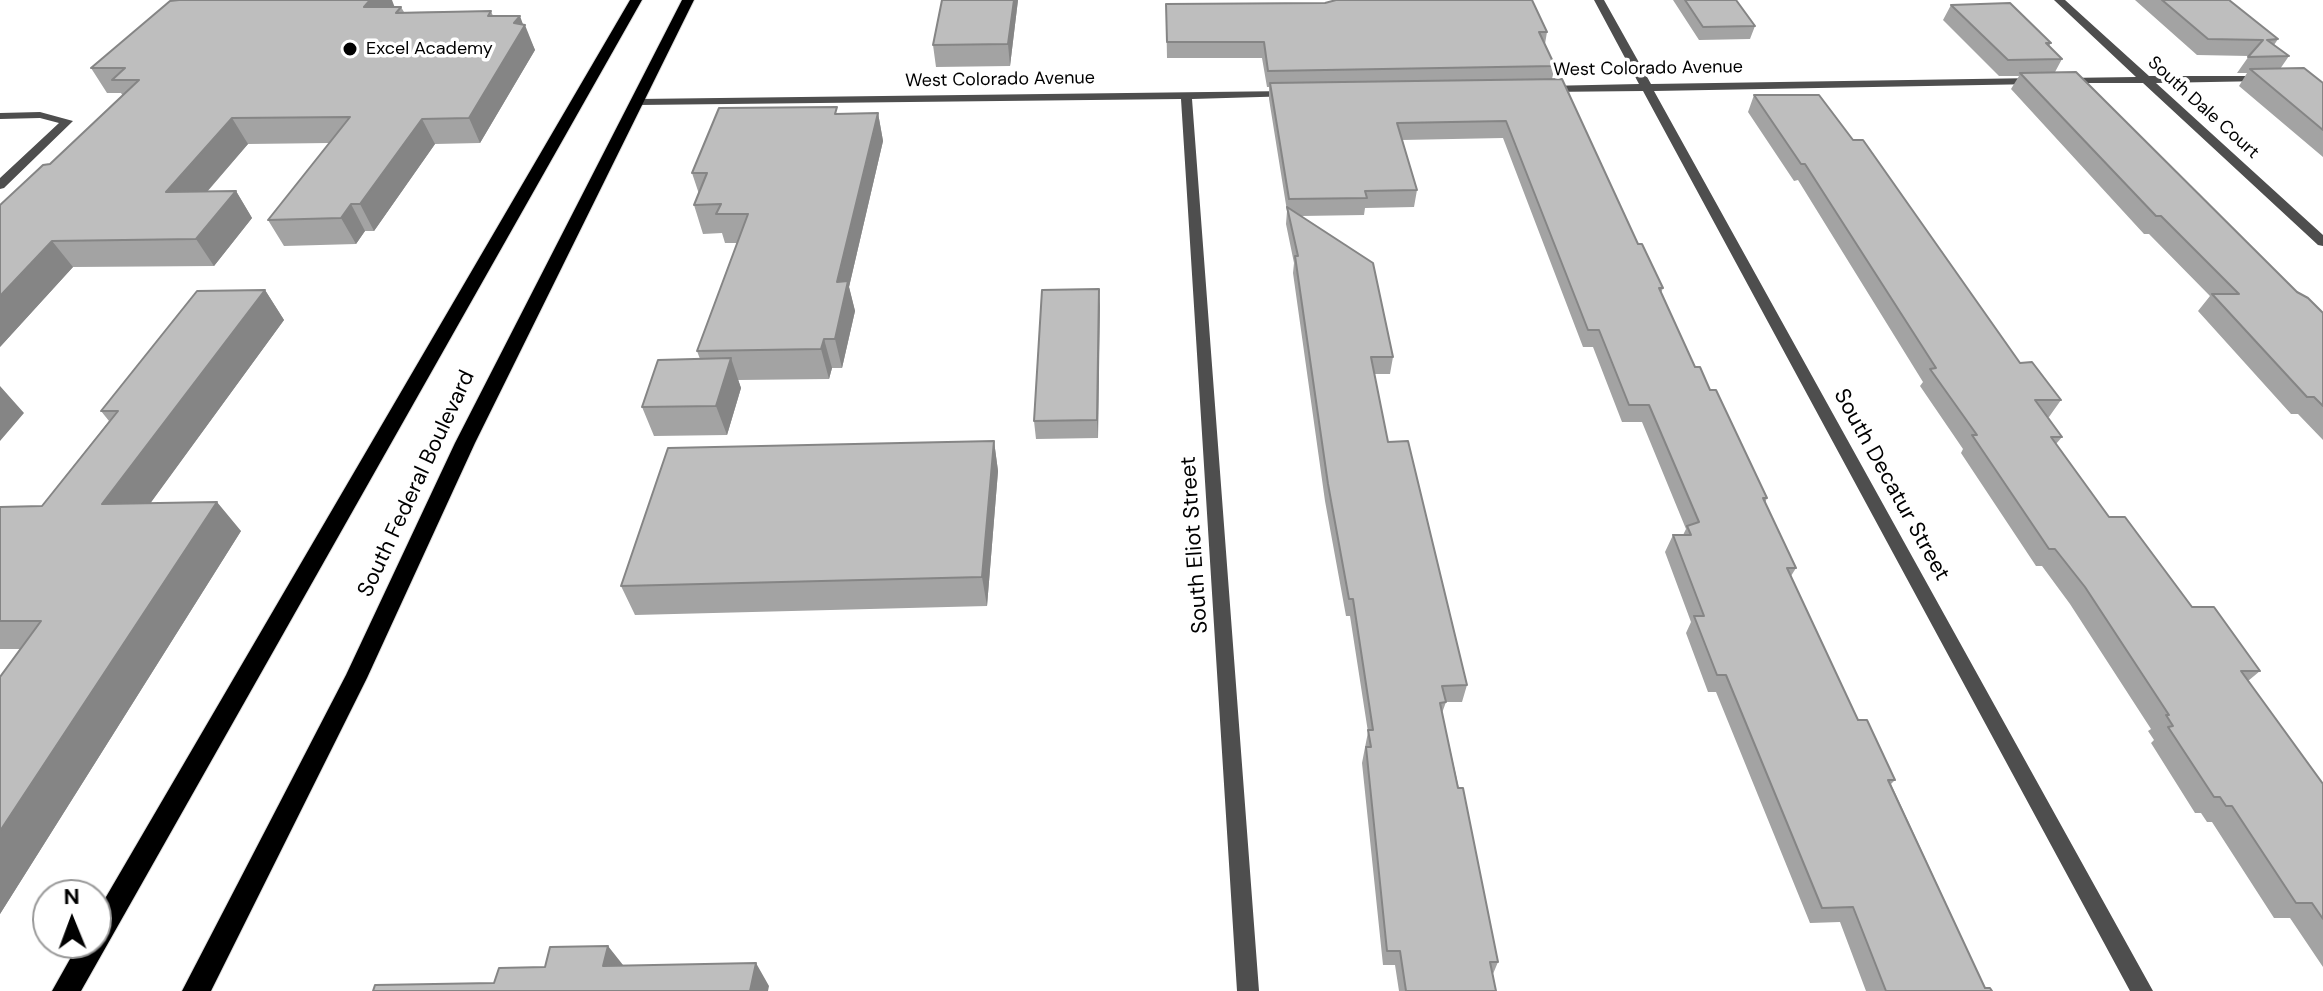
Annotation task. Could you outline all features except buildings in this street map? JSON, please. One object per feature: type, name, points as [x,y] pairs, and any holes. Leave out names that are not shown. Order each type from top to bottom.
[{"type":"main road","name":"South Federal Boulevard","points":[[112,911],[636,0]]},
{"type":"main road","name":"South Federal Boulevard","points":[[196,991],[356,678],[465,443],[688,0]]},
{"type":"main road","name":"South Federal Boulevard","points":[[67,987],[84,959]]},
{"type":"street","name":"South Decatur Street","points":[[1599,0],[2142,991]]},
{"type":"street","name":"South Dale Court","points":[[2059,0],[2323,242]]},
{"type":"street","name":"West Colorado Avenue","points":[[1527,90],[2278,78]]},
{"type":"street","name":"West Colorado Avenue","points":[[638,102],[1297,94]]},
{"type":"street","name":"South Eliot Street","points":[[1186,96],[1248,991]]},
{"type":"street","points":[[0,116],[40,115],[67,121],[0,185]]},
{"type":"place","name":"Excel Academy","points":[[350,49]]}]
